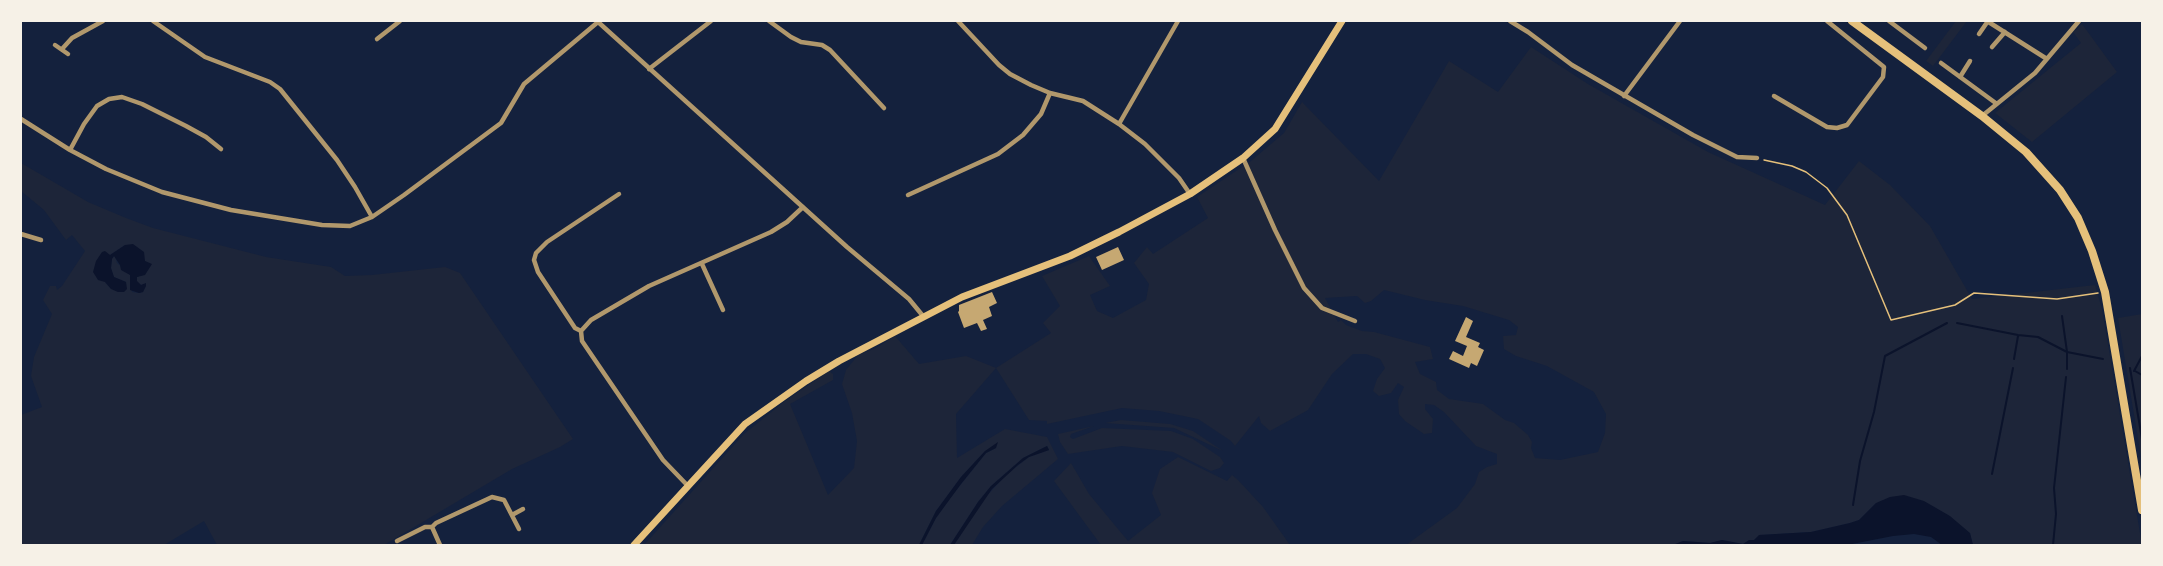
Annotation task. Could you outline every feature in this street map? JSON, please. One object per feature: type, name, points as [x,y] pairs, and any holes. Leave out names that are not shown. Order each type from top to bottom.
[{"type":"main road","points":[[634,545],[745,424],[806,381],[839,361],[962,297],[1070,256],[1190,194],[1243,158],[1275,129],[1342,21]]},
{"type":"main road","points":[[1852,21],[1983,116],[2026,152],[2060,190],[2078,219],[2092,251],[2105,292],[2142,510]]},
{"type":"main road","points":[[1862,21],[1897,53]]},
{"type":"street","points":[[62,49],[72,38],[103,21]]},
{"type":"street","points":[[153,21],[206,57],[270,82],[280,89],[355,186],[372,217]]},
{"type":"street","points":[[377,39],[400,21]]},
{"type":"street","points":[[21,119],[70,150],[144,185],[231,210],[322,225],[350,226],[372,217],[501,123],[524,84],[597,21],[803,207],[909,299],[923,316]]},
{"type":"street","points":[[649,69],[711,21]]},
{"type":"street","points":[[769,21],[801,42],[822,45],[830,50],[884,108]]},
{"type":"street","points":[[958,21],[999,65],[1031,86],[1083,101],[1119,124],[1145,144],[1179,178],[1190,194]]},
{"type":"street","points":[[1119,124],[1178,21]]},
{"type":"street","points":[[1624,96],[1680,21]]},
{"type":"street","points":[[1774,96],[1827,127],[1837,128],[1846,125],[1883,77],[1884,67],[1827,21]]},
{"type":"street","points":[[1889,21],[1925,48]]},
{"type":"street","points":[[1979,34],[1987,21],[2047,59]]},
{"type":"street","points":[[1983,116],[2035,73],[2079,21]]},
{"type":"street","points":[[1513,22],[1572,65],[1693,135],[1737,157],[1757,158]]},
{"type":"street","points":[[1992,47],[2005,32]]},
{"type":"street","points":[[56,45],[68,54]]},
{"type":"street","points":[[1959,77],[1970,61]]},
{"type":"street","points":[[1941,63],[1997,104]]},
{"type":"street","points":[[908,195],[998,153],[1023,135],[1041,114],[1050,93]]},
{"type":"street","points":[[70,150],[97,106],[109,99],[122,97],[142,104],[186,126],[221,149]]},
{"type":"street","points":[[1243,158],[1304,288],[1322,308],[1356,321]]},
{"type":"street","points":[[581,331],[575,328],[538,272],[534,260],[536,253],[547,242],[619,194]]},
{"type":"street","points":[[689,486],[663,460],[582,340],[581,331],[591,320],[649,286],[771,232],[787,222],[803,207]]},
{"type":"street","points":[[21,234],[41,240]]},
{"type":"street","points":[[702,264],[723,310]]},
{"type":"street","points":[[397,541],[425,527],[432,527],[492,497],[504,500],[519,529]]},
{"type":"street","points":[[512,515],[523,509]]},
{"type":"street","points":[[432,527],[440,545]]},
{"type":"path","points":[[1757,158],[1792,166],[1806,172],[1827,188],[1846,215],[1891,320],[1955,305],[1974,293],[2057,299],[2105,292]]},
{"type":"shaded area","points":[[1956,21],[1967,21],[1933,66],[1926,61]]},
{"type":"shaded area","points":[[2082,24],[2117,72],[2032,142],[1995,113],[2081,43],[2073,32]]},
{"type":"shaded area","points":[[1531,47],[1588,84],[1708,152],[1825,205],[1859,161],[1890,185],[1930,226],[1972,299],[2095,285],[2102,309],[2142,545],[1973,545],[1970,533],[1876,503],[1859,520],[1850,523],[1811,532],[1760,535],[1743,544],[1722,540],[1710,543],[1683,541],[1673,545],[1406,545],[1457,508],[1475,484],[1479,472],[1497,464],[1497,454],[1476,446],[1444,412],[1434,405],[1425,404],[1425,409],[1433,419],[1432,433],[1424,434],[1405,421],[1399,414],[1398,400],[1404,387],[1398,383],[1391,393],[1379,396],[1373,391],[1377,379],[1385,368],[1380,359],[1366,354],[1353,354],[1332,374],[1308,410],[1270,431],[1261,423],[1259,416],[1235,446],[1198,419],[1159,411],[1122,408],[1047,424],[1047,421],[1029,420],[996,368],[1051,333],[1043,323],[1060,306],[1042,276],[1089,256],[1110,286],[1090,295],[1097,311],[1113,318],[1146,300],[1149,284],[1134,263],[1147,247],[1153,254],[1208,218],[1197,197],[1251,161],[1284,133],[1302,102],[1379,181],[1449,61],[1498,92]],"holes":[[[1384,290],[1463,306],[1509,320],[1518,327],[1516,335],[1503,336],[1504,349],[1516,356],[1547,366],[1594,392],[1606,414],[1605,433],[1598,452],[1560,460],[1535,458],[1528,435],[1514,423],[1505,420],[1483,404],[1449,399],[1437,390],[1436,382],[1420,374],[1415,362],[1433,359],[1430,347],[1362,331],[1346,325],[1341,320],[1338,322],[1325,298],[1357,296],[1365,303]]]},
{"type":"shaded area","points":[[21,163],[88,202],[126,218],[153,228],[266,257],[331,267],[345,276],[445,267],[460,273],[573,439],[512,469],[384,545],[217,545],[204,521],[164,545],[21,545],[21,415],[42,407],[31,376],[34,357],[52,314],[43,300],[50,286],[56,286],[57,290],[62,286],[85,251],[72,235],[66,240],[44,210],[21,191]],"holes":[[[125,245],[148,264],[136,281],[141,285],[146,284],[143,292],[132,292],[130,275],[117,263],[115,256],[112,258],[111,268],[114,277],[126,282],[111,289],[105,282],[107,254],[110,255]]]},
{"type":"shaded area","points":[[133,244],[144,252],[145,261],[152,264],[145,275],[137,277],[141,285],[146,283],[146,286],[143,292],[139,293],[130,290],[130,275],[121,270],[114,256],[111,268],[114,277],[126,282],[127,289],[124,292],[118,292],[111,289],[105,282],[98,280],[93,272],[96,261],[102,252],[105,251],[110,255],[125,245]]},
{"type":"shaded area","points":[[2142,314],[2142,463],[2118,318]]},
{"type":"shaded area","points":[[895,336],[919,364],[966,356],[996,368],[956,414],[957,458],[1005,429],[1047,437],[1058,459],[1002,506],[983,527],[972,545],[954,545],[981,502],[1007,474],[1029,457],[1049,450],[1047,446],[1023,458],[991,486],[950,545],[922,545],[950,498],[986,453],[996,448],[985,451],[961,477],[936,511],[919,545],[644,545],[744,434],[785,401],[829,371],[833,374],[833,380],[790,404],[828,495],[854,468],[857,441],[852,413],[842,384],[846,370],[858,355],[876,348]]},
{"type":"shaded area","points":[[1121,420],[1170,424],[1193,431],[1223,451],[1174,428],[1105,423]]},
{"type":"shaded area","points":[[1094,426],[1071,434],[1070,437],[1073,439],[1102,428],[1171,431],[1193,439],[1220,457],[1224,463],[1220,468],[1211,471],[1173,452],[1122,446],[1068,454],[1058,434]]},
{"type":"shaded area","points":[[998,442],[996,448],[986,453],[961,484],[936,518],[922,545],[919,545],[936,511],[961,477],[985,451]]},
{"type":"shaded area","points":[[1047,446],[1049,450],[1029,457],[992,489],[954,545],[950,545],[991,486],[1023,458]]},
{"type":"shaded area","points":[[1178,457],[1227,481],[1232,475],[1263,507],[1290,545],[1101,545],[1054,481],[1071,463],[1089,494],[1128,541],[1161,515],[1152,493],[1160,469]]},
{"type":"shaded area","points":[[1904,495],[1924,501],[1950,516],[1970,533],[1973,545],[1942,545],[1931,537],[1914,534],[1847,545],[1673,545],[1683,541],[1710,543],[1722,540],[1743,544],[1754,540],[1759,535],[1811,532],[1859,520],[1876,503],[1890,497]]},
{"type":"building","points":[[1118,247],[1124,260],[1102,270],[1096,257]]},
{"type":"building","points":[[992,292],[997,303],[989,307],[992,316],[983,320],[987,329],[981,331],[977,323],[964,328],[958,312],[959,305]]},
{"type":"building","points":[[1466,317],[1473,321],[1466,337],[1480,343],[1478,347],[1484,350],[1477,366],[1471,363],[1469,368],[1449,359],[1453,351],[1463,356],[1467,346],[1455,341]]},
{"type":"waterway","points":[[2062,316],[2067,369]]},
{"type":"waterway","points":[[1853,505],[1860,461],[1874,412],[1885,356],[1947,323]]},
{"type":"waterway","points":[[1957,323],[2038,337],[2067,352],[2103,359]]},
{"type":"waterway","points":[[2014,359],[2018,336]]},
{"type":"waterway","points":[[2134,371],[2142,356]]},
{"type":"waterway","points":[[1992,474],[2013,368]]},
{"type":"waterway","points":[[2130,368],[2142,439]]},
{"type":"waterway","points":[[2135,371],[2142,375]]},
{"type":"waterway","points":[[2053,545],[2056,514],[2054,488],[2066,377]]}]
